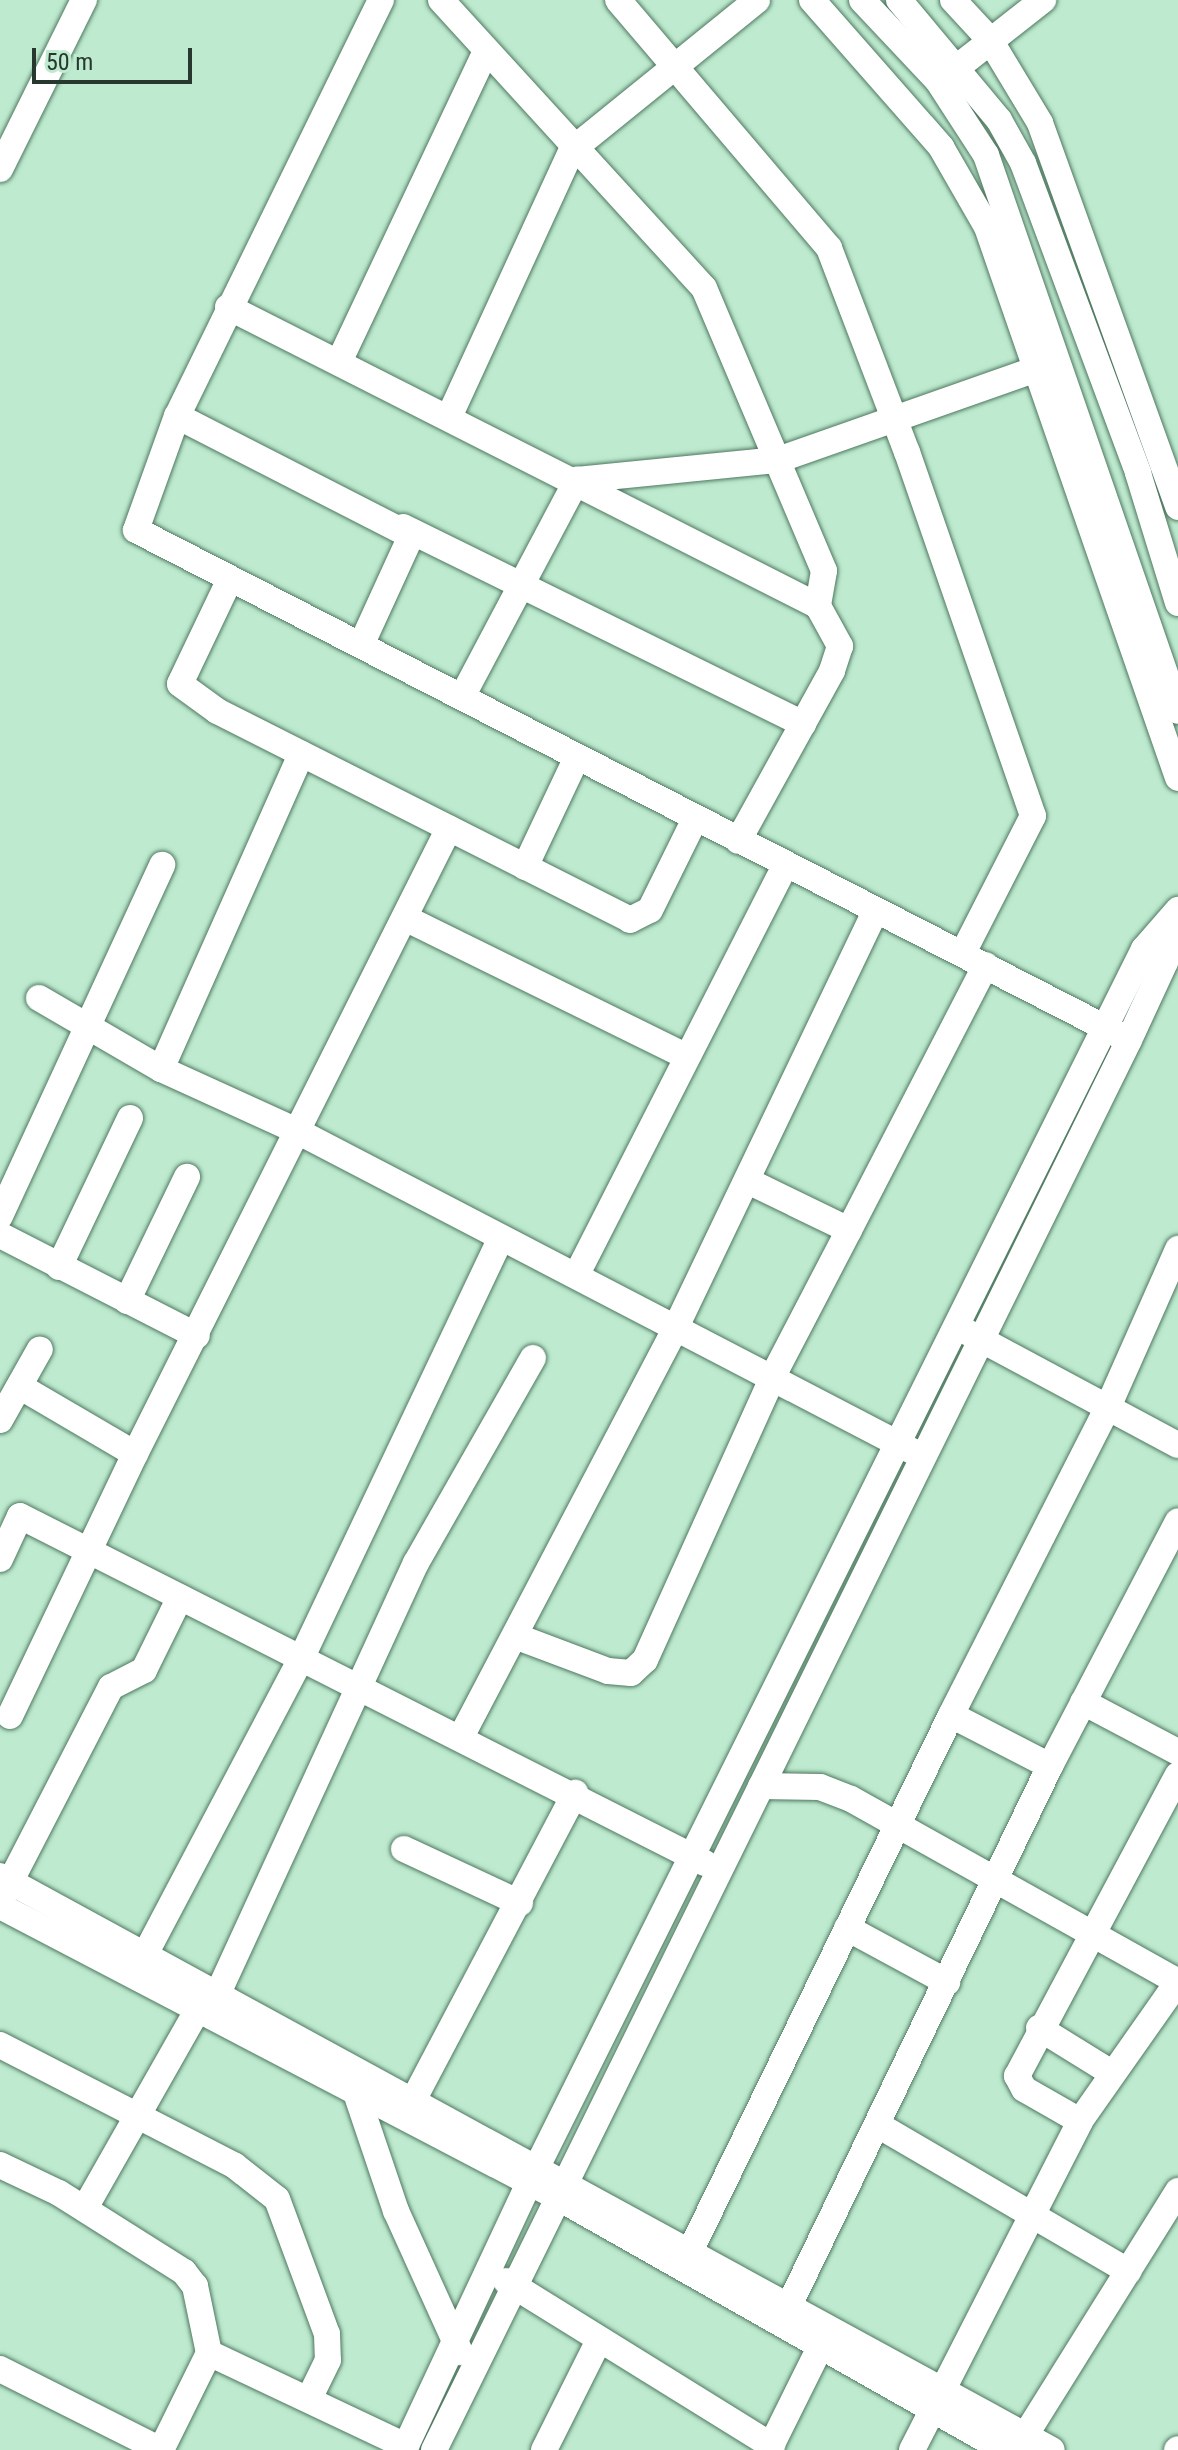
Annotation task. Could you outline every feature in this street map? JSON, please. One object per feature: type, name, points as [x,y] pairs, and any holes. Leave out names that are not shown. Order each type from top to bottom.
[{"type":"street","points":[[0,169],[84,0]]},
{"type":"street","points":[[381,0],[177,416],[134,518],[136,530],[1118,1034]]},
{"type":"street","points":[[441,0],[572,150],[704,288],[824,571],[818,606]]},
{"type":"street","points":[[515,1636],[608,1671],[631,1673],[645,1660],[773,1376],[849,1230],[975,959],[1033,816],[895,421],[829,248],[618,0]]},
{"type":"street","points":[[449,417],[572,150],[677,69],[757,0]]},
{"type":"street","points":[[812,0],[967,187],[1036,369],[1178,778]]},
{"type":"street","points":[[834,24],[860,0],[999,120],[1029,178],[1178,507]]},
{"type":"street","points":[[899,0],[948,74],[1007,201],[1178,711]]},
{"type":"street","points":[[953,0],[990,40],[1040,123],[1159,463],[1178,603]]},
{"type":"street","points":[[948,74],[1043,0]]},
{"type":"street","points":[[339,362],[486,51]]},
{"type":"street","points":[[228,307],[577,480],[818,606],[840,646],[803,724],[738,841]]},
{"type":"street","points":[[577,480],[778,460],[1036,369]]},
{"type":"street","points":[[177,416],[803,724]]},
{"type":"street","points":[[462,697],[577,480]]},
{"type":"street","points":[[361,645],[407,548],[411,536],[403,527]]},
{"type":"street","points":[[230,579],[180,684],[198,701],[618,915],[642,917],[695,819]]},
{"type":"street","points":[[161,1069],[301,754]]},
{"type":"street","points":[[525,867],[577,757]]},
{"type":"street","points":[[10,1716],[92,1550],[135,1454],[197,1336],[449,828]]},
{"type":"street","points":[[0,1216],[89,1029],[162,865]]},
{"type":"street","points":[[577,1274],[785,865]]},
{"type":"street","points":[[461,1737],[677,1325],[876,910]]},
{"type":"street","points":[[405,918],[687,1057]]},
{"type":"street","points":[[434,2450],[470,2373],[519,2289],[560,2189],[983,1341],[1118,1034],[1147,943],[1173,919]]},
{"type":"street","points":[[39,998],[161,1069],[297,1131],[500,1240],[577,1274],[677,1325],[925,1457]]},
{"type":"street","points":[[209,2353],[311,2395],[405,2448],[533,2174],[957,1327],[1118,1034]]},
{"type":"street","points":[[59,1267],[130,1118]]},
{"type":"street","points":[[127,1301],[187,1177]]},
{"type":"street","points":[[748,1181],[849,1230]]},
{"type":"street","points":[[0,1235],[197,1336]]},
{"type":"street","points":[[140,1965],[301,1659],[500,1240]]},
{"type":"street","points":[[686,2259],[951,1715],[1108,1407],[1178,1249]]},
{"type":"street","points":[[957,1327],[1178,1445]]},
{"type":"street","points":[[0,1420],[40,1349]]},
{"type":"street","points":[[85,2208],[197,2011],[219,1991],[416,1563],[533,1358]]},
{"type":"street","points":[[19,1386],[135,1454]]},
{"type":"street","points":[[0,1559],[10,1510],[301,1659],[575,1793],[719,1870]]},
{"type":"street","points":[[786,2313],[998,1881],[1050,1766],[1178,1521]]},
{"type":"street","points":[[180,1597],[144,1670],[111,1687],[3,1891],[140,1965],[219,1991],[345,2060],[409,2108],[826,2335],[945,2387],[1021,2442],[1052,2450]]},
{"type":"street","points":[[1083,1702],[1178,1752]]},
{"type":"street","points":[[951,1715],[1050,1766]]},
{"type":"street","points":[[1080,2121],[1018,2083],[1039,2028],[1094,1936],[1178,1775]]},
{"type":"street","points":[[761,1786],[820,1787],[898,1824],[1177,1982],[1080,2121],[1030,2212],[912,2450]]},
{"type":"street","points":[[409,2108],[520,1903],[575,1793]]},
{"type":"street","points":[[404,1849],[520,1903]]},
{"type":"street","points":[[847,1928],[947,1982]]},
{"type":"street","points":[[140,1965],[197,2011],[356,2092],[409,2108]]},
{"type":"street","points":[[1039,2028],[1112,2073]]},
{"type":"street","points":[[0,2045],[138,2113],[235,2166],[285,2210],[330,2353],[311,2395]]},
{"type":"street","points":[[345,2060],[396,2211],[470,2373]]},
{"type":"street","points":[[878,2125],[1128,2271]]},
{"type":"street","points":[[0,2165],[85,2208],[184,2272],[195,2286],[209,2353],[161,2450],[0,2369]]},
{"type":"street","points":[[1021,2442],[1178,2191]]},
{"type":"street","points":[[488,2270],[771,2448],[826,2335]]},
{"type":"street","points":[[826,2335],[933,2411],[1004,2450]]},
{"type":"street","points":[[544,2450],[599,2340]]}]
